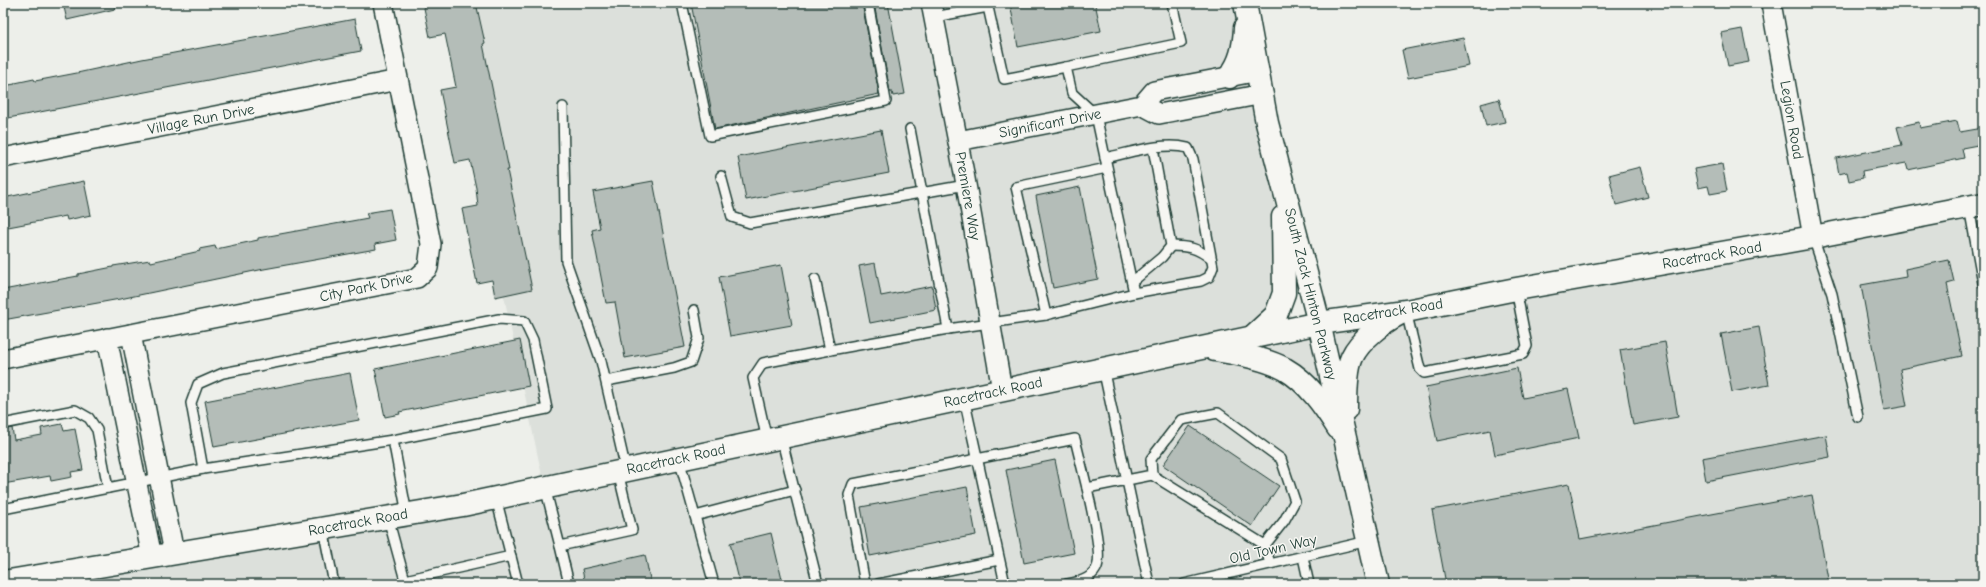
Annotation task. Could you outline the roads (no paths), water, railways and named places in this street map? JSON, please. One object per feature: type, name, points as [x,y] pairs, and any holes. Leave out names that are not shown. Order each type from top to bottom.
[{"type":"street","name":"City Park Drive","points":[[3,359],[417,278],[428,268],[431,244],[383,3]]},
{"type":"street","name":"Legion Road","points":[[1771,3],[1813,237]]},
{"type":"street","name":"South Zack Hinton Parkway","points":[[1246,8],[1259,71],[1267,123],[1319,323],[1378,584]]},
{"type":"street","points":[[1229,77],[1236,68],[1244,46],[1246,8]]},
{"type":"street","name":"Premiere Way","points":[[933,10],[966,185],[1002,390]]},
{"type":"street","points":[[1259,71],[1154,92],[1142,105],[1159,114],[1263,94]]},
{"type":"street","name":"Village Run Drive","points":[[3,158],[398,80]]},
{"type":"street","name":"Significant Drive","points":[[958,141],[1142,105]]},
{"type":"street","points":[[1252,338],[1276,315],[1284,293],[1282,180]]},
{"type":"street","name":"Racetrack Road","points":[[3,582],[79,577],[152,557],[496,498],[1319,323],[1406,311],[1516,289],[1813,237],[1976,206]]},
{"type":"street","points":[[1346,440],[1347,385],[1352,357],[1368,336],[1385,321],[1406,311]]},
{"type":"street","points":[[131,334],[174,553]]},
{"type":"street","points":[[107,338],[152,557]]},
{"type":"street","points":[[1202,348],[1240,354],[1286,370],[1305,385],[1325,408],[1346,440]]},
{"type":"lane","points":[[682,3],[710,136],[886,100],[868,3]]},
{"type":"lane","points":[[933,10],[988,5],[1004,79],[1181,43],[1172,3]]},
{"type":"lane","points":[[1066,67],[1072,93],[1096,115],[1134,293]]},
{"type":"lane","points":[[560,546],[632,530],[606,381],[601,361],[566,261],[563,107]]},
{"type":"lane","points":[[910,129],[948,329]]},
{"type":"lane","points":[[818,584],[795,490],[774,438],[753,378],[763,363],[948,329],[1046,314],[1134,293],[1201,281],[1209,277],[1213,267],[1212,259],[1193,159],[1188,148],[1180,146],[1153,148],[1105,158]]},
{"type":"lane","points":[[1132,282],[1162,257],[1171,246],[1153,148]]},
{"type":"lane","points":[[1046,314],[1016,187],[1107,168]]},
{"type":"lane","points":[[721,176],[732,217],[750,224],[923,194],[966,185]]},
{"type":"lane","points":[[1976,206],[1983,282]]},
{"type":"lane","points":[[1813,237],[1832,294],[1858,417]]},
{"type":"lane","points":[[1171,246],[1190,246],[1200,250],[1212,259]]},
{"type":"lane","points":[[815,279],[830,350]]},
{"type":"lane","points":[[1406,311],[1420,368],[1424,374],[1523,354],[1527,346],[1516,289]]},
{"type":"lane","points":[[606,381],[674,368],[691,362],[699,338],[694,310]]},
{"type":"lane","points":[[3,509],[159,477],[393,440],[547,409],[533,340],[524,322],[499,320],[224,373],[198,384],[190,403],[203,469]]},
{"type":"lane","points":[[1104,368],[1149,584]]},
{"type":"lane","points":[[964,398],[1005,584]]},
{"type":"lane","points":[[3,424],[75,410],[89,418],[97,430],[108,488]]},
{"type":"lane","points":[[1152,475],[1151,459],[1181,420],[1218,413],[1281,459],[1295,501],[1284,521],[1265,545]]},
{"type":"lane","points":[[393,440],[398,516],[405,582],[511,556]]},
{"type":"lane","points":[[865,584],[849,495],[852,484],[1075,440],[1100,557],[1096,569],[1085,580],[1067,584]]},
{"type":"lane","points":[[679,459],[714,584]]},
{"type":"lane","points":[[1086,488],[1152,475],[1265,545],[1270,564]]},
{"type":"lane","points":[[545,487],[569,584]]},
{"type":"lane","points":[[695,516],[795,490]]},
{"type":"lane","points":[[496,498],[518,584]]},
{"type":"lane","points":[[323,528],[334,584]]},
{"type":"lane","name":"Old Town Way","points":[[1184,584],[1368,541]]},
{"type":"lane","points":[[1303,557],[1309,584]]},
{"type":"lane","points":[[878,584],[999,560]]}]
